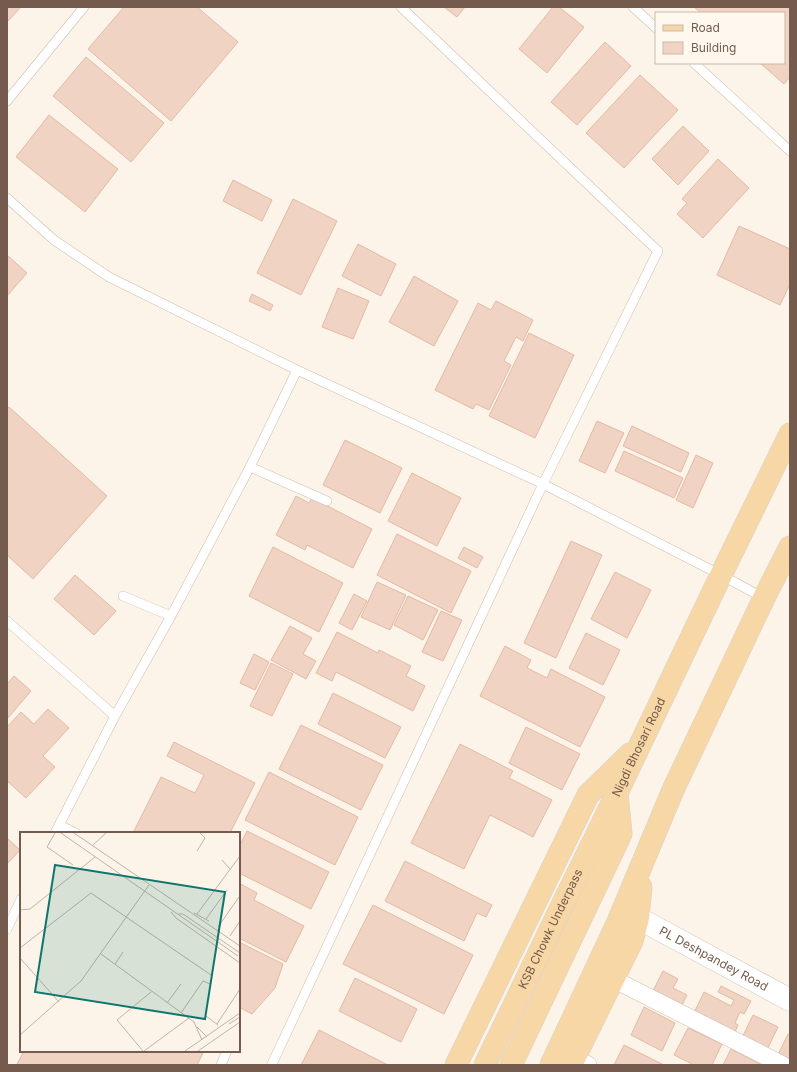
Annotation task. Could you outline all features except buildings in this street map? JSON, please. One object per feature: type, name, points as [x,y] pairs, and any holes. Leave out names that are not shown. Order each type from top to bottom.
[{"type":"main road","name":"Nigdi Bhosari Road","points":[[511,1065],[621,834],[617,793],[790,434]]},
{"type":"main road","points":[[551,1065],[617,924],[673,790],[764,598],[790,547]]},
{"type":"main road","points":[[456,1065],[588,795],[641,743]]},
{"type":"main road","name":"KSB Chowk Underpass","points":[[485,1065],[617,793]]},
{"type":"main road","points":[[578,1063],[613,979],[632,941],[638,918],[642,866]]},
{"type":"street","name":"PL Deshpandey Road","points":[[638,918],[790,1000]]},
{"type":"street","points":[[613,979],[783,1065]]},
{"type":"lane","points":[[7,101],[84,7]]},
{"type":"lane","points":[[272,1064],[543,484],[658,251],[401,7]]},
{"type":"lane","points":[[633,7],[655,27]]},
{"type":"lane","points":[[695,64],[790,151]]},
{"type":"lane","points":[[7,198],[54,240],[109,277],[297,370],[543,484],[764,598]]},
{"type":"lane","points":[[71,832],[57,829],[115,716],[171,616],[250,467],[297,370]]},
{"type":"lane","points":[[250,467],[328,501]]},
{"type":"lane","points":[[123,596],[171,616]]},
{"type":"lane","points":[[7,621],[115,716]]},
{"type":"lane","points":[[7,929],[17,918],[20,904]]},
{"type":"lane","points":[[221,1065],[227,1052]]}]
